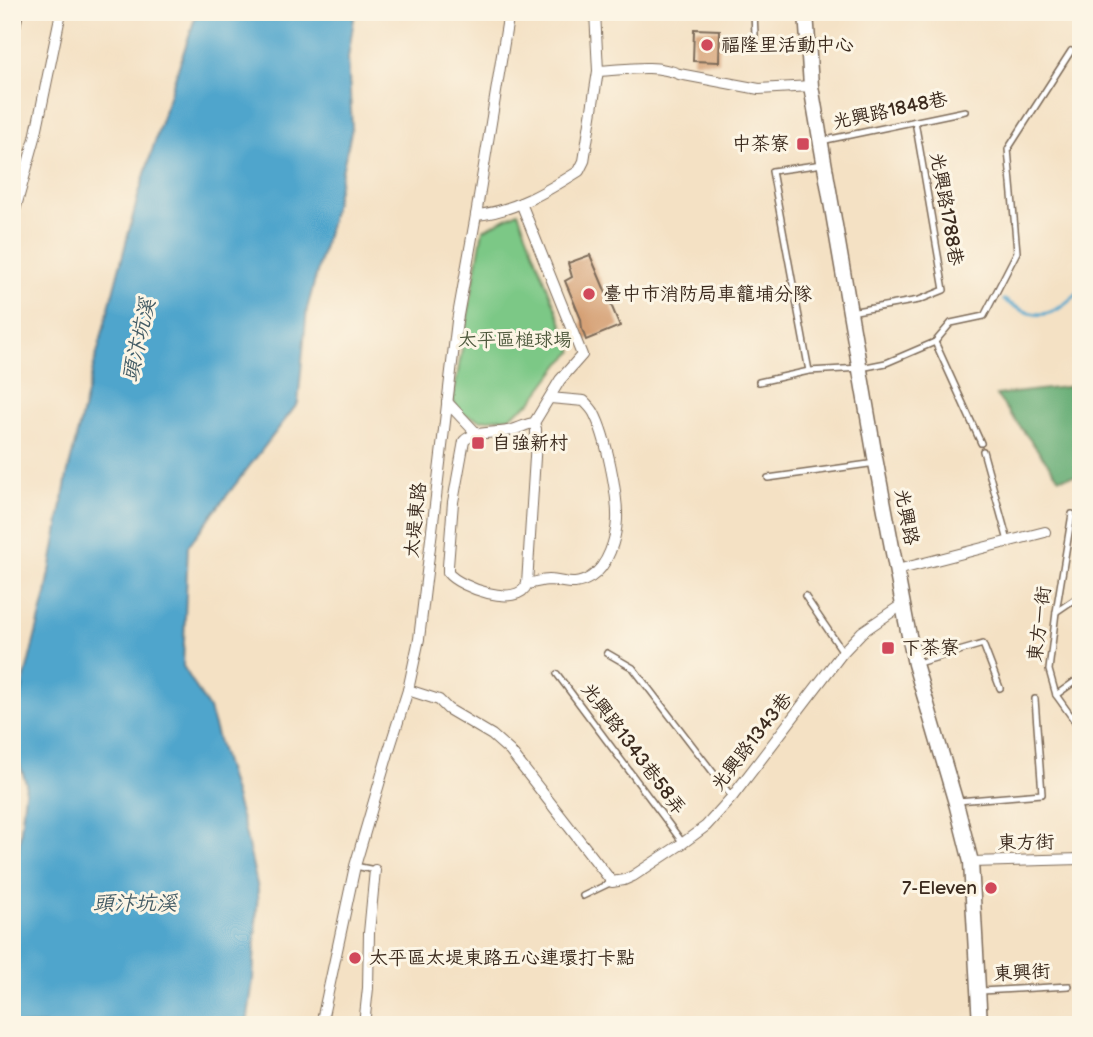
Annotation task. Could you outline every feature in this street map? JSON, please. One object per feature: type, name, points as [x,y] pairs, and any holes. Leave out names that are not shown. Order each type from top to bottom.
[{"type":"main road","name":"光興路","points":[[806,12],[811,86],[903,604],[915,664],[971,862],[980,1025]]},
{"type":"street","points":[[12,221],[35,138],[61,12]]},
{"type":"street","name":"太堤東路","points":[[321,1025],[355,866],[408,690],[419,639],[451,406],[457,321],[477,215],[509,12]]},
{"type":"street","points":[[477,215],[521,203],[579,171],[584,161],[598,71],[595,12]]},
{"type":"street","points":[[598,71],[668,69],[679,74],[759,89],[811,86]]},
{"type":"street","points":[[521,203],[582,355],[560,380],[534,423],[536,441],[526,589],[519,595],[499,596],[457,581],[448,573],[453,502],[464,441],[469,436],[514,430],[534,423]]},
{"type":"street","points":[[527,584],[549,580],[572,584],[592,576],[599,570],[613,545],[617,520],[604,443],[593,411],[584,401],[550,398]]},
{"type":"street","points":[[451,406],[478,435]]},
{"type":"street","points":[[897,570],[1045,532]]},
{"type":"street","name":"光興路1343巷","points":[[612,882],[633,876],[706,825],[732,797],[844,652],[862,632],[903,604]]},
{"type":"street","points":[[408,690],[439,700],[492,735],[510,751],[612,882]]},
{"type":"street","name":"東方街","points":[[971,862],[1081,859]]},
{"type":"street","points":[[364,1025],[369,933],[376,870]]},
{"type":"lane","points":[[12,52],[20,12]]},
{"type":"lane","points":[[754,12],[755,35]]},
{"type":"lane","points":[[759,382],[809,371],[861,368],[886,363],[935,342],[951,323],[984,316],[1017,252],[1008,149],[1071,51]]},
{"type":"lane","name":"光興路1848巷","points":[[821,141],[965,111]]},
{"type":"lane","name":"光興路1788巷","points":[[850,312],[919,300],[944,290],[915,121]]},
{"type":"lane","points":[[809,371],[772,171],[824,164]]},
{"type":"lane","points":[[935,342],[981,443]]},
{"type":"lane","points":[[983,451],[1008,541]]},
{"type":"lane","points":[[768,478],[876,463]]},
{"type":"lane","name":"東方一街","points":[[1072,514],[1049,670],[1056,695],[1081,730]]},
{"type":"lane","points":[[805,596],[844,652]]},
{"type":"lane","points":[[1056,612],[1081,596]]},
{"type":"lane","points":[[915,664],[983,644],[1000,688]]},
{"type":"lane","points":[[607,653],[632,668],[732,797]]},
{"type":"lane","name":"光興路1343巷58弄","points":[[557,674],[683,843]]},
{"type":"lane","points":[[1056,695],[1081,677]]},
{"type":"lane","points":[[956,803],[961,800],[1042,794],[1035,699]]},
{"type":"lane","points":[[355,866],[376,870]]},
{"type":"lane","name":"光興路1343巷","points":[[583,896],[612,882]]},
{"type":"lane","name":"東興街","points":[[978,991],[1069,986]]},
{"type":"green space","name":"太平區槌球場","points":[[518,212],[573,352],[561,363],[532,401],[509,417],[480,420],[459,412],[453,400],[483,230]]},
{"type":"green space","points":[[1081,385],[1081,475],[1059,478],[996,395]]},
{"type":"water","name":"頭汴坑溪","points":[[197,12],[355,12],[348,58],[352,128],[307,309],[298,403],[188,546],[183,666],[209,709],[244,827],[258,889],[253,980],[247,1025],[13,1025],[12,912],[26,783],[13,744],[23,685],[46,594],[67,476],[94,365],[139,193]]},
{"type":"building","name":"福隆里活動中心","points":[[694,29],[720,30],[719,62],[693,61]]},
{"type":"building","name":"臺中市消防局車籠埔分隊","points":[[590,255],[620,326],[586,340],[581,319],[565,281],[572,277],[568,263]]},
{"type":"waterway","points":[[1004,300],[1026,312],[1045,314],[1062,306],[1081,290]]},
{"type":"place","name":"福隆里活動中心","points":[[707,45]]},
{"type":"place","name":"中茶寮","points":[[803,144]]},
{"type":"place","name":"臺中市消防局車籠埔分隊","points":[[589,294]]},
{"type":"place","name":"自強新村","points":[[478,443]]},
{"type":"place","name":"下茶寮","points":[[888,648]]},
{"type":"place","name":"7-Eleven","points":[[991,888]]},
{"type":"place","name":"太平區太堤東路五心連環打卡點","points":[[355,958]]}]
